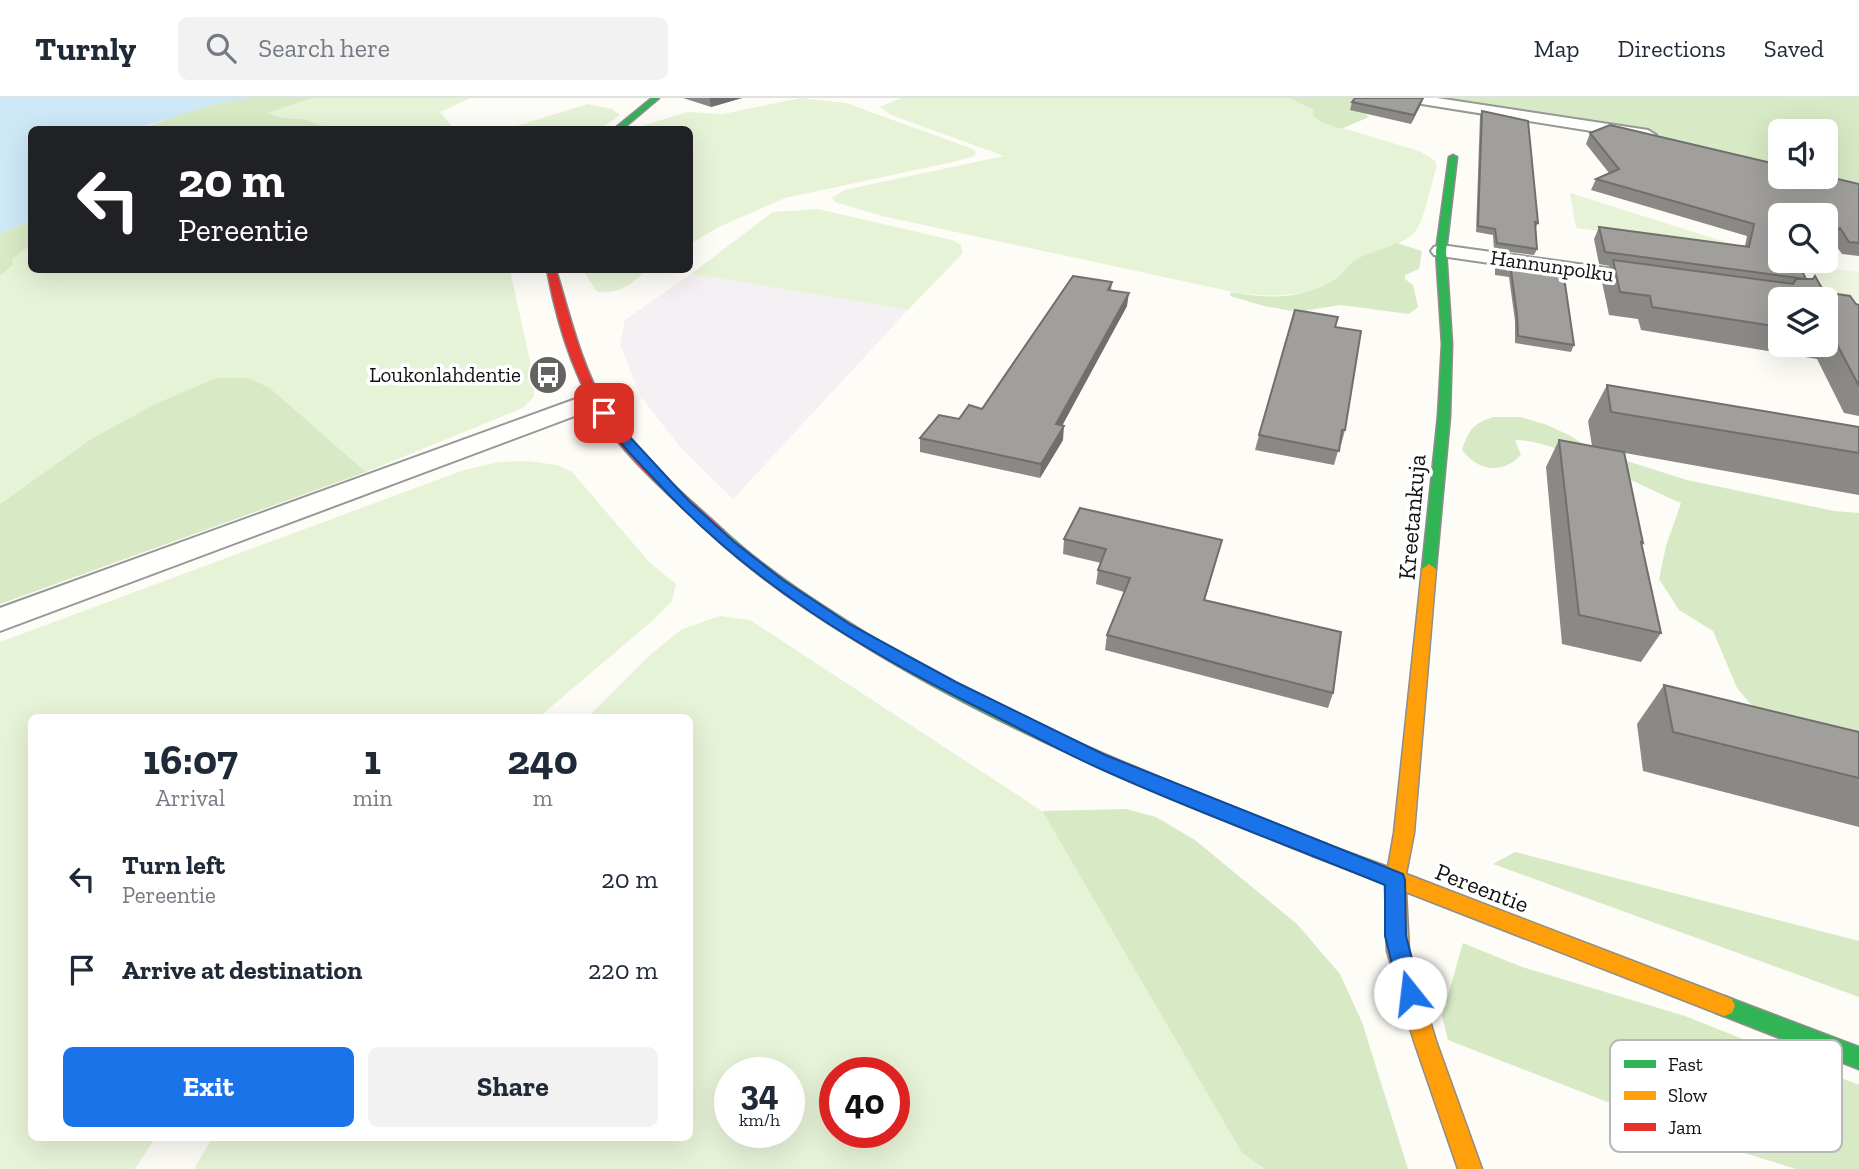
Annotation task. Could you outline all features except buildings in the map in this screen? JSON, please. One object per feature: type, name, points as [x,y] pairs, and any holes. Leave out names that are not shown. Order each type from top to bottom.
[{"type":"street","points":[[621,126],[656,98]]},
{"type":"street","points":[[1409,98],[1665,139]]},
{"type":"street","points":[[1522,115],[1525,98]]},
{"type":"street","name":"Kreetankuja","points":[[1453,157],[1441,251],[1447,344],[1444,416],[1405,833],[1395,880],[1396,936],[1402,969],[1471,1169]]},
{"type":"street","name":"Hannunpolku","points":[[1441,251],[1665,282]]},
{"type":"street","name":"Pereentie","points":[[552,273],[574,351],[595,400],[612,426],[685,504],[728,544],[778,583],[845,629],[950,687],[1098,760],[1395,880],[1812,1040]]},
{"type":"street","points":[[0,620],[595,400]]},
{"type":"street","name":"Pereentie","points":[[1842,1051],[1859,1058]]},
{"type":"shaded area","points":[[691,274],[908,310],[733,499],[680,447],[641,397],[620,345],[625,320]]},
{"type":"green space","points":[[250,98],[313,98],[267,113],[283,118],[303,119],[324,126],[148,126],[214,103]]},
{"type":"green space","points":[[313,98],[471,98],[440,112],[452,126],[324,126],[303,119],[283,118],[266,113]]},
{"type":"green space","points":[[801,98],[846,103],[976,152],[974,156],[953,162],[785,198],[719,227],[693,242],[693,126],[643,126],[687,112],[723,114]]},
{"type":"green space","points":[[901,98],[1289,98],[1314,110],[1319,121],[1419,151],[1434,160],[1437,166],[1420,222],[1413,234],[1406,239],[1354,260],[1344,273],[1318,289],[1286,295],[1238,293],[882,216],[835,202],[832,198],[844,190],[1004,156],[891,115],[880,107]]},
{"type":"green space","points":[[1289,98],[1387,98],[1365,114],[1369,117],[1341,129],[1319,121],[1313,115],[1314,110]]},
{"type":"green space","points":[[1425,98],[1859,98],[1859,183],[1838,178],[1838,119],[1768,119],[1768,162],[1604,124]]},
{"type":"green space","points":[[588,104],[612,109],[620,115],[605,126],[516,126]]},
{"type":"green space","points":[[1570,193],[1754,251],[1576,228]]},
{"type":"green space","points":[[818,209],[952,240],[961,245],[963,253],[908,310],[691,274],[773,212]]},
{"type":"green space","points":[[28,221],[28,247],[12,259],[13,265],[0,276],[0,234]]},
{"type":"green space","points":[[1397,243],[1422,251],[1419,269],[1405,275],[1405,279],[1413,285],[1418,307],[1409,314],[1340,305],[1297,312],[1230,296],[1231,292],[1286,296],[1312,290],[1337,278],[1356,259]]},
{"type":"green space","points":[[28,247],[28,273],[511,273],[534,379],[534,397],[523,408],[366,472],[270,388],[153,405],[91,439],[0,504],[0,276],[13,265],[12,259]]},
{"type":"green space","points":[[1838,269],[1859,272],[1859,300],[1838,297],[1838,287],[1821,287],[1813,273],[1838,273]]},
{"type":"green space","points":[[585,273],[644,273],[625,287],[597,292]]},
{"type":"green space","points":[[217,378],[248,378],[270,388],[366,472],[0,604],[0,504],[91,439],[153,405]]},
{"type":"green space","points":[[1493,417],[1521,417],[1547,425],[1592,450],[1687,480],[1834,511],[1859,513],[1859,755],[1776,734],[1737,688],[1713,631],[1679,610],[1659,579],[1666,546],[1681,503],[1574,455],[1532,442],[1515,440],[1521,455],[1506,466],[1483,466],[1462,450],[1473,428]]},
{"type":"green space","points":[[527,461],[557,465],[572,472],[650,563],[676,584],[672,601],[652,621],[543,714],[28,714],[28,1141],[153,1141],[135,1169],[0,1169],[0,642],[464,470],[499,462]]},
{"type":"green space","points":[[720,616],[750,620],[1042,811],[1242,1153],[1265,1169],[194,1169],[210,1141],[693,1141],[693,714],[591,714],[650,655],[682,629]]},
{"type":"green space","points":[[1126,809],[1156,817],[1195,840],[1297,924],[1340,974],[1362,1022],[1408,1169],[1265,1169],[1242,1153],[1042,811]]},
{"type":"green space","points":[[1515,852],[1859,941],[1859,997],[1493,864]]},
{"type":"green space","points":[[1463,943],[1522,967],[1685,1016],[1746,1040],[1610,1040],[1610,1103],[1448,1040],[1442,1016]]},
{"type":"green space","points":[[1842,1078],[1859,1085],[1859,1169],[1796,1169],[1741,1152],[1842,1152]]},
{"type":"water","points":[[0,98],[250,98],[214,104],[146,126],[28,126],[28,221],[0,234]]},
{"type":"traffic: fast","points":[[621,126],[656,98]]},
{"type":"traffic: fast","points":[[1429,569],[1444,416],[1447,344],[1441,251],[1453,157]]},
{"type":"traffic: fast","points":[[718,533],[759,568],[817,609],[948,687],[1070,746],[1320,850]]},
{"type":"traffic: fast","points":[[1724,1006],[1812,1040]]},
{"type":"traffic: fast","points":[[1842,1051],[1859,1058]]},
{"type":"traffic: slow","points":[[1429,569],[1404,833],[1395,880],[1398,951],[1425,1041],[1470,1169]]},
{"type":"traffic: slow","points":[[1320,850],[1724,1006]]},
{"type":"traffic: jam","points":[[552,273],[577,357],[600,407],[639,458],[718,533]]},
{"type":"place","name":"Loukonlahdentie","points":[[548,375]]},
{"type":"route","points":[[604,413],[612,426],[685,504],[728,544],[756,568],[845,629],[950,687],[1098,760],[1395,880],[1396,936],[1410,993]]}]
